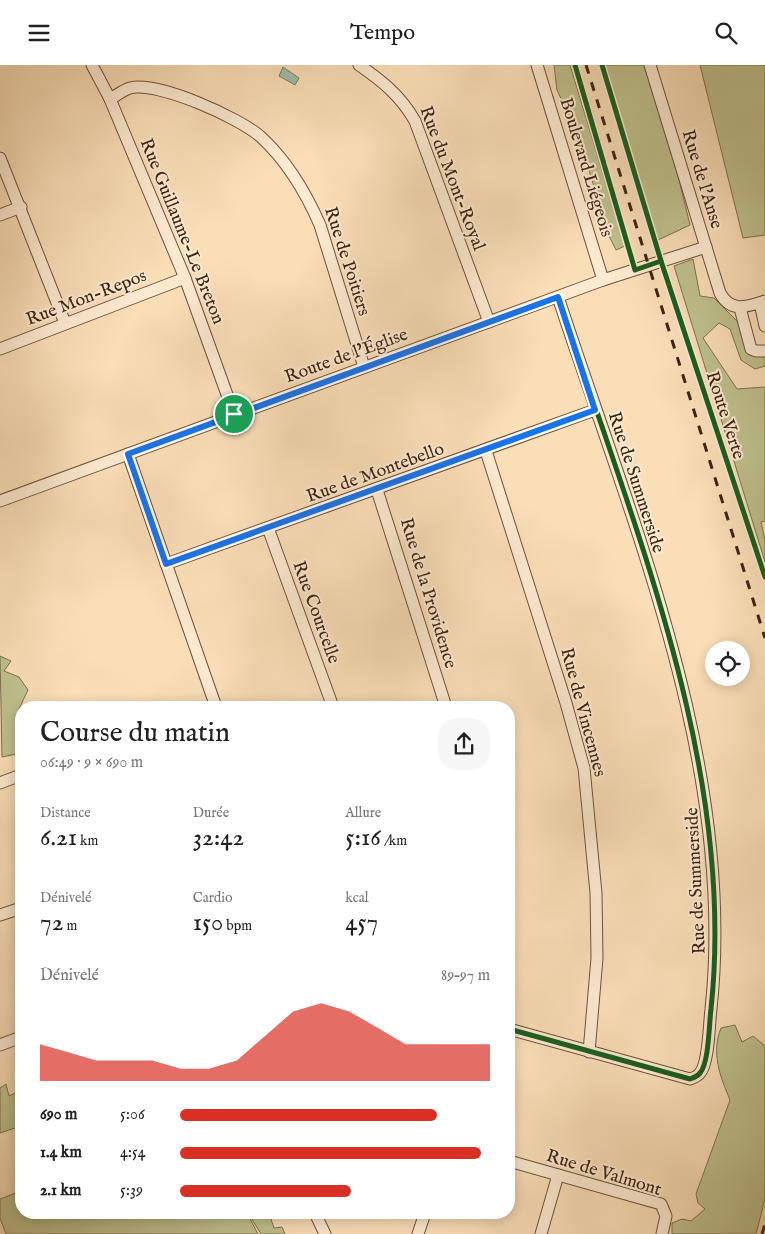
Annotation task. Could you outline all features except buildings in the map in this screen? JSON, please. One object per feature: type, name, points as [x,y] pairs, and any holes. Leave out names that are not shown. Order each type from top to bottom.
[{"type":"street","name":"Rue Guillaume-Le Breton","points":[[92,65],[110,99],[185,278],[234,414]]},
{"type":"street","name":"Rue du Mont-Royal","points":[[359,65],[390,87],[405,103],[415,121],[489,322]]},
{"type":"street","name":"Boulevard Liégeois","points":[[537,65],[603,280]]},
{"type":"street","name":"Rue de l'Anse","points":[[650,65],[720,293],[725,301],[740,308]]},
{"type":"street","name":"Rue de Poitiers","points":[[110,99],[130,88],[154,89],[180,97],[238,122],[260,136],[283,160],[311,204],[320,225],[364,367]]},
{"type":"street","points":[[0,158],[21,207],[65,323]]},
{"type":"street","points":[[0,215],[21,207]]},
{"type":"street","name":"Route de l'Église","points":[[0,501],[603,280],[706,247]]},
{"type":"street","name":"Rue Mon-Repos","points":[[0,349],[185,278]]},
{"type":"street","name":"Rue de Summerside","points":[[515,1031],[690,1079],[700,1074],[705,1064],[712,1001],[715,919],[711,846],[702,783],[685,696],[664,619],[558,297]]},
{"type":"street","points":[[765,326],[762,302],[740,308],[751,349],[765,351]]},
{"type":"street","name":"Rue de Montebello","points":[[166,564],[486,451],[595,410]]},
{"type":"street","name":"Rue de Vincennes","points":[[486,451],[566,703],[584,768],[596,893],[597,958],[590,1052]]},
{"type":"street","points":[[128,454],[210,701]]},
{"type":"street","name":"Rue de la Providence","points":[[377,490],[444,701]]},
{"type":"street","name":"Rue Courcelle","points":[[268,528],[331,701]]},
{"type":"street","points":[[0,783],[15,777]]},
{"type":"street","points":[[0,915],[15,910]]},
{"type":"street","points":[[0,1045],[15,1039]]},
{"type":"street","name":"Rue de Valmont","points":[[515,1163],[661,1204],[666,1216],[662,1234]]},
{"type":"street","points":[[541,1234],[558,1175]]},
{"type":"street","points":[[318,1219],[325,1234]]},
{"type":"street","points":[[418,1234],[422,1219]]},
{"type":"green space","points":[[554,65],[570,65],[625,246],[616,250],[610,238],[578,135],[557,90]]},
{"type":"green space","points":[[600,65],[651,65],[690,225],[658,240]]},
{"type":"green space","points":[[700,65],[765,65],[765,235],[743,238]]},
{"type":"green space","points":[[693,259],[700,296],[714,298],[740,324],[747,351],[765,356],[765,366],[755,369],[741,360],[730,329],[719,323],[703,338],[737,389],[765,387],[765,521],[761,522],[765,540],[765,562],[674,266]]},
{"type":"green space","points":[[0,656],[11,661],[4,671],[19,677],[28,690],[23,701],[15,701],[15,754],[2,757]]},
{"type":"green space","points":[[735,1025],[742,1042],[753,1036],[765,1046],[765,1199],[756,1234],[672,1234],[672,1223],[682,1219],[691,1221],[705,1209],[698,1203],[696,1194],[730,1100],[718,1064],[718,1037],[721,1028]]},
{"type":"green space","points":[[6,1084],[9,1096],[15,1093],[15,1128],[0,1133],[0,1088]]},
{"type":"green space","points":[[15,1193],[15,1219],[250,1219],[258,1234],[6,1234],[0,1218],[0,1199]]},
{"type":"green space","points":[[252,1219],[271,1219],[274,1228],[282,1227],[285,1234],[261,1234]]},
{"type":"shaded area","points":[[283,67],[299,78],[295,85],[279,76]]},
{"type":"railway","points":[[586,65],[765,638]]},
{"type":"railway","points":[[762,1234],[765,1224]]},
{"type":"cycle path","points":[[575,65],[635,270],[661,261]]},
{"type":"cycle path","name":"Route Verte","points":[[602,65],[661,261],[765,577]]},
{"type":"cycle path","points":[[515,1031],[690,1079],[699,1074],[703,1068],[708,1043],[711,1009],[715,918],[708,828],[694,737],[672,647],[646,558],[558,297]]},
{"type":"route","points":[[558,297],[595,410],[377,490],[166,564],[128,454],[234,414],[558,297]]}]
